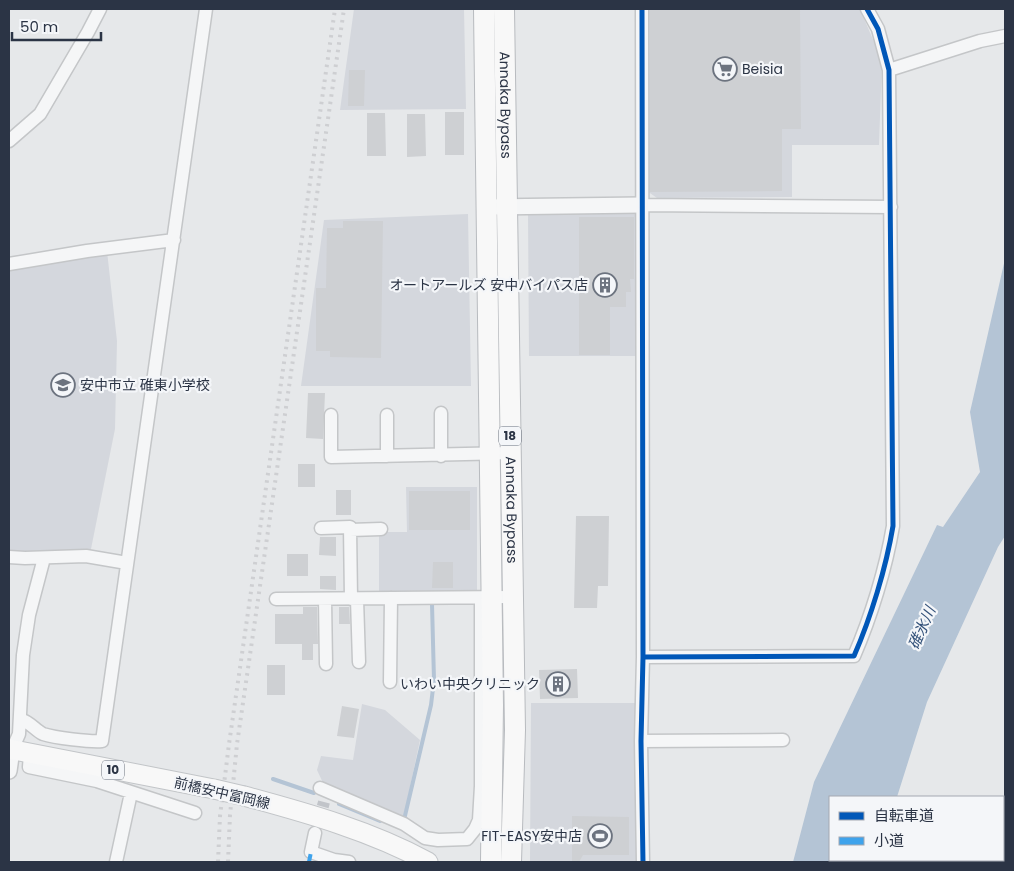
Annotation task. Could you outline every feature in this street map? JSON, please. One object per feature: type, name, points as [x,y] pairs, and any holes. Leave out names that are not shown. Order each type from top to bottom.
[{"type":"highway","name":"Annaka Bypass","points":[[484,9],[490,454],[486,597],[493,705],[486,805],[491,862]]},
{"type":"highway","name":"Annaka Bypass","points":[[504,9],[515,730],[511,862]]},
{"type":"main road","name":"前橋安中富岡線","points":[[15,750],[244,796],[308,814],[373,837],[418,860]]},
{"type":"street","points":[[9,141],[40,114],[100,9]]},
{"type":"street","points":[[20,718],[28,721],[42,733],[102,742],[206,9]]},
{"type":"street","points":[[642,9],[643,657],[640,741],[643,862]]},
{"type":"street","points":[[643,657],[854,656],[864,632],[890,545],[893,526],[889,70],[878,29],[867,9]]},
{"type":"street","points":[[889,70],[980,41],[1005,36]]},
{"type":"street","points":[[487,207],[642,205],[891,207]]},
{"type":"street","points":[[9,264],[87,251],[174,240]]},
{"type":"street","points":[[441,413],[441,456]]},
{"type":"street","points":[[331,415],[331,457],[510,453]]},
{"type":"street","points":[[386,415],[387,456]]},
{"type":"street","points":[[321,528],[350,527],[359,662]]},
{"type":"street","points":[[350,530],[380,529]]},
{"type":"street","points":[[9,556],[44,558],[86,556],[127,563]]},
{"type":"street","points":[[9,771],[19,734],[23,655],[29,615],[44,558]]},
{"type":"street","points":[[276,599],[513,597]]},
{"type":"street","points":[[390,682],[391,598]]},
{"type":"street","points":[[325,599],[326,664]]},
{"type":"street","points":[[640,741],[783,740]]},
{"type":"street","points":[[15,750],[29,767],[97,781],[195,813]]},
{"type":"street","points":[[116,862],[132,793]]},
{"type":"street","points":[[324,794],[404,824],[425,838],[438,840],[467,838],[475,829],[486,805]]},
{"type":"street","points":[[315,833],[311,852],[334,860],[349,862]]},
{"type":"shaded area","points":[[354,9],[464,9],[466,109],[340,110]]},
{"type":"shaded area","name":"Beisia","points":[[647,9],[860,9],[882,61],[879,145],[792,145],[792,197],[657,198],[647,191]]},
{"type":"shaded area","points":[[634,212],[637,215],[638,356],[529,356],[528,213]]},
{"type":"shaded area","points":[[468,214],[471,386],[301,386],[324,220]]},
{"type":"shaded area","name":"安中市立 碓東小学校","points":[[107,251],[117,341],[115,429],[91,549],[33,553],[9,550],[9,268]]},
{"type":"shaded area","points":[[406,487],[477,487],[477,592],[379,592],[379,532],[407,532]]},
{"type":"shaded area","points":[[531,703],[635,703],[640,862],[530,862]]},
{"type":"shaded area","points":[[362,704],[385,710],[420,740],[403,820],[324,785],[317,770],[321,756],[353,760]]},
{"type":"water","name":"碓氷川","points":[[1005,259],[1005,536],[998,547],[927,702],[897,796],[829,796],[829,861],[876,862],[793,862],[814,782],[937,525],[943,527],[980,472],[970,412]]},
{"type":"building","name":"Beisia","points":[[650,9],[800,9],[801,129],[782,129],[782,191],[650,192]]},
{"type":"building","points":[[349,70],[365,70],[364,106],[348,106]]},
{"type":"building","points":[[445,112],[464,112],[464,155],[445,155]]},
{"type":"building","points":[[367,113],[385,113],[386,156],[367,156]]},
{"type":"building","points":[[407,114],[425,114],[426,156],[407,157]]},
{"type":"building","name":"オートアールズ 安中バイパス店","points":[[579,217],[634,217],[634,279],[630,279],[631,292],[626,292],[626,307],[610,307],[610,355],[579,355]]},
{"type":"building","points":[[343,221],[383,221],[381,358],[330,357],[330,351],[316,351],[316,288],[326,288],[327,228],[343,228]]},
{"type":"building","points":[[308,393],[325,393],[323,439],[306,438]]},
{"type":"building","points":[[298,464],[315,464],[315,487],[298,487]]},
{"type":"building","points":[[336,490],[351,490],[351,515],[336,515]]},
{"type":"building","points":[[409,491],[470,491],[470,530],[409,530]]},
{"type":"building","points":[[576,516],[609,516],[608,586],[598,586],[597,608],[574,608]]},
{"type":"building","points":[[320,537],[336,537],[336,556],[319,555]]},
{"type":"building","points":[[287,554],[308,554],[308,576],[287,576]]},
{"type":"building","points":[[433,562],[453,562],[453,588],[432,588]]},
{"type":"building","points":[[320,576],[336,576],[336,590],[320,589]]},
{"type":"building","points":[[303,607],[317,607],[318,644],[313,644],[313,660],[302,660],[302,644],[275,644],[275,614],[303,614]]},
{"type":"building","points":[[339,607],[349,607],[350,624],[339,624]]},
{"type":"building","points":[[267,665],[285,665],[285,695],[267,695]]},
{"type":"building","name":"いわい中央クリニック","points":[[577,669],[578,698],[540,699],[539,670]]},
{"type":"building","points":[[342,706],[359,709],[354,738],[337,736]]},
{"type":"building","name":"FIT-EASY安中店","points":[[572,816],[629,817],[629,855],[583,855],[579,862],[572,862]]},
{"type":"waterway","points":[[404,820],[431,705],[434,680],[432,604]]},
{"type":"waterway","points":[[273,779],[314,793]]},
{"type":"waterway","points":[[339,804],[380,821]]},
{"type":"tunnel","points":[[318,824],[324,802]]},
{"type":"railway","points":[[218,862],[220,816],[229,744],[335,9]]},
{"type":"railway","points":[[228,862],[230,815],[237,744],[344,9]]},
{"type":"marked path","points":[[309,862],[311,852]]},
{"type":"cycle path","points":[[642,9],[643,657],[641,741],[643,862]]},
{"type":"cycle path","points":[[643,657],[854,656],[872,609],[893,526],[889,70],[878,29],[867,9]]},
{"type":"place","name":"Beisia","points":[[725,69]]},
{"type":"place","name":"オートアールズ 安中バイパス店","points":[[605,285]]},
{"type":"place","name":"安中市立 碓東小学校","points":[[63,385]]},
{"type":"place","name":"いわい中央クリニック","points":[[558,684]]},
{"type":"place","name":"FIT-EASY安中店","points":[[600,836]]}]
